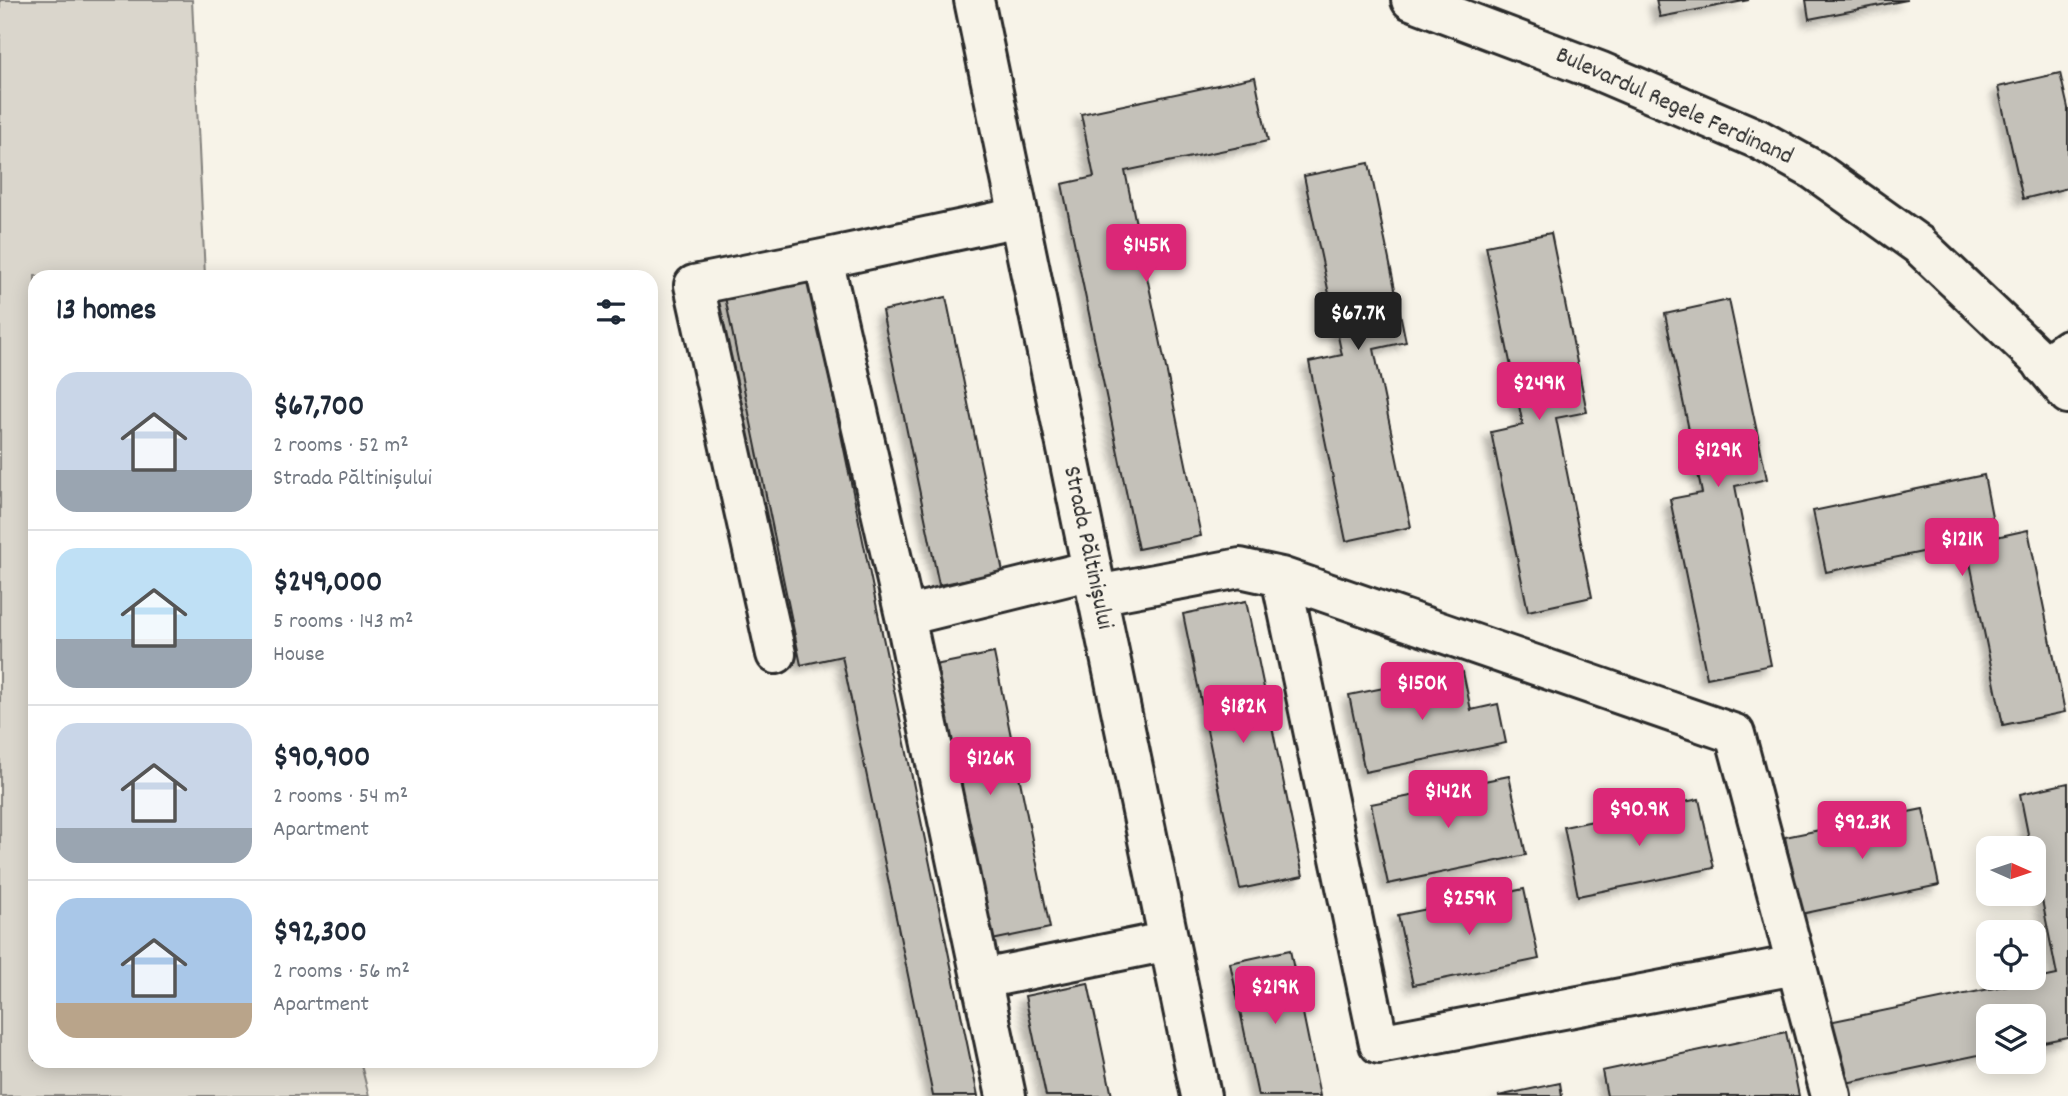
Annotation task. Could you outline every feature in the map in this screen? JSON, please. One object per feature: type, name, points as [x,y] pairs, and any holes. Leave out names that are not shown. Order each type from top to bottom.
[{"type":"street","name":"Strada Păltinișului","points":[[974,0],[1201,1096]]},
{"type":"street","name":"Bulevardul Regele Ferdinand","points":[[1410,0],[1599,71],[1758,139],[1814,170],[1919,245],[2060,369]]},
{"type":"street","points":[[776,654],[694,285],[1019,216]]},
{"type":"street","points":[[823,259],[905,616],[1006,1096]]},
{"type":"street","points":[[905,616],[1094,582],[1240,568],[1281,577],[1735,734],[1831,1096]]},
{"type":"street","points":[[1281,577],[1379,1044],[1795,965]]},
{"type":"street","points":[[982,979],[1169,941]]},
{"type":"shaded area","points":[[0,0],[192,0],[205,270],[28,270],[28,1068],[362,1068],[369,1096],[0,1096]]},
{"type":"building","points":[[1656,0],[1749,0],[1660,17]]},
{"type":"building","points":[[1806,0],[1907,0],[1809,19]]},
{"type":"building","points":[[2060,73],[2068,108],[2068,188],[2023,199],[1998,87]]},
{"type":"building","points":[[1255,77],[1268,141],[1125,171],[1201,536],[1138,549],[1062,184],[1094,177],[1081,114]]},
{"type":"building","points":[[1369,163],[1406,342],[1374,349],[1411,527],[1346,541],[1309,362],[1342,355],[1304,176]]},
{"type":"building","points":[[1551,233],[1587,412],[1556,418],[1592,597],[1528,611],[1491,432],[1523,425],[1486,246]]},
{"type":"building","points":[[808,275],[978,1096],[933,1096],[842,656],[801,665],[724,292]]},
{"type":"building","points":[[946,297],[1003,572],[939,585],[882,311]]},
{"type":"building","points":[[1729,300],[1767,479],[1735,486],[1771,665],[1707,678],[1670,499],[1702,493],[1665,314]]},
{"type":"building","points":[[1984,475],[1996,537],[2028,530],[2065,712],[2003,725],[1966,543],[1826,572],[1813,511]]},
{"type":"building","points":[[1246,601],[1303,876],[1240,889],[1183,614]]},
{"type":"building","points":[[994,653],[1050,928],[987,941],[930,666]]},
{"type":"building","points":[[1463,672],[1471,710],[1498,704],[1506,743],[1365,772],[1349,695]]},
{"type":"building","points":[[1509,776],[1526,855],[1388,884],[1371,804]]},
{"type":"building","points":[[2068,783],[2068,1037],[2046,1042],[2046,1004],[1976,1004],[1976,1056],[1841,1084],[1829,1022],[1984,990],[2046,990],[2046,977],[2057,975],[2043,906],[2046,906],[2046,836],[2028,836],[2020,794]]},
{"type":"building","points":[[1699,799],[1714,868],[1578,896],[1564,827]]},
{"type":"building","points":[[1923,809],[1939,885],[1801,914],[1785,837]]},
{"type":"building","points":[[1524,889],[1539,959],[1413,985],[1398,915]]},
{"type":"building","points":[[1290,950],[1320,1096],[1258,1096],[1230,963]]},
{"type":"building","points":[[1088,983],[1112,1096],[1046,1096],[1025,996]]},
{"type":"building","points":[[1786,1032],[1799,1096],[1607,1096],[1602,1071]]},
{"type":"building","points":[[1560,1083],[1562,1096],[1498,1096]]}]
